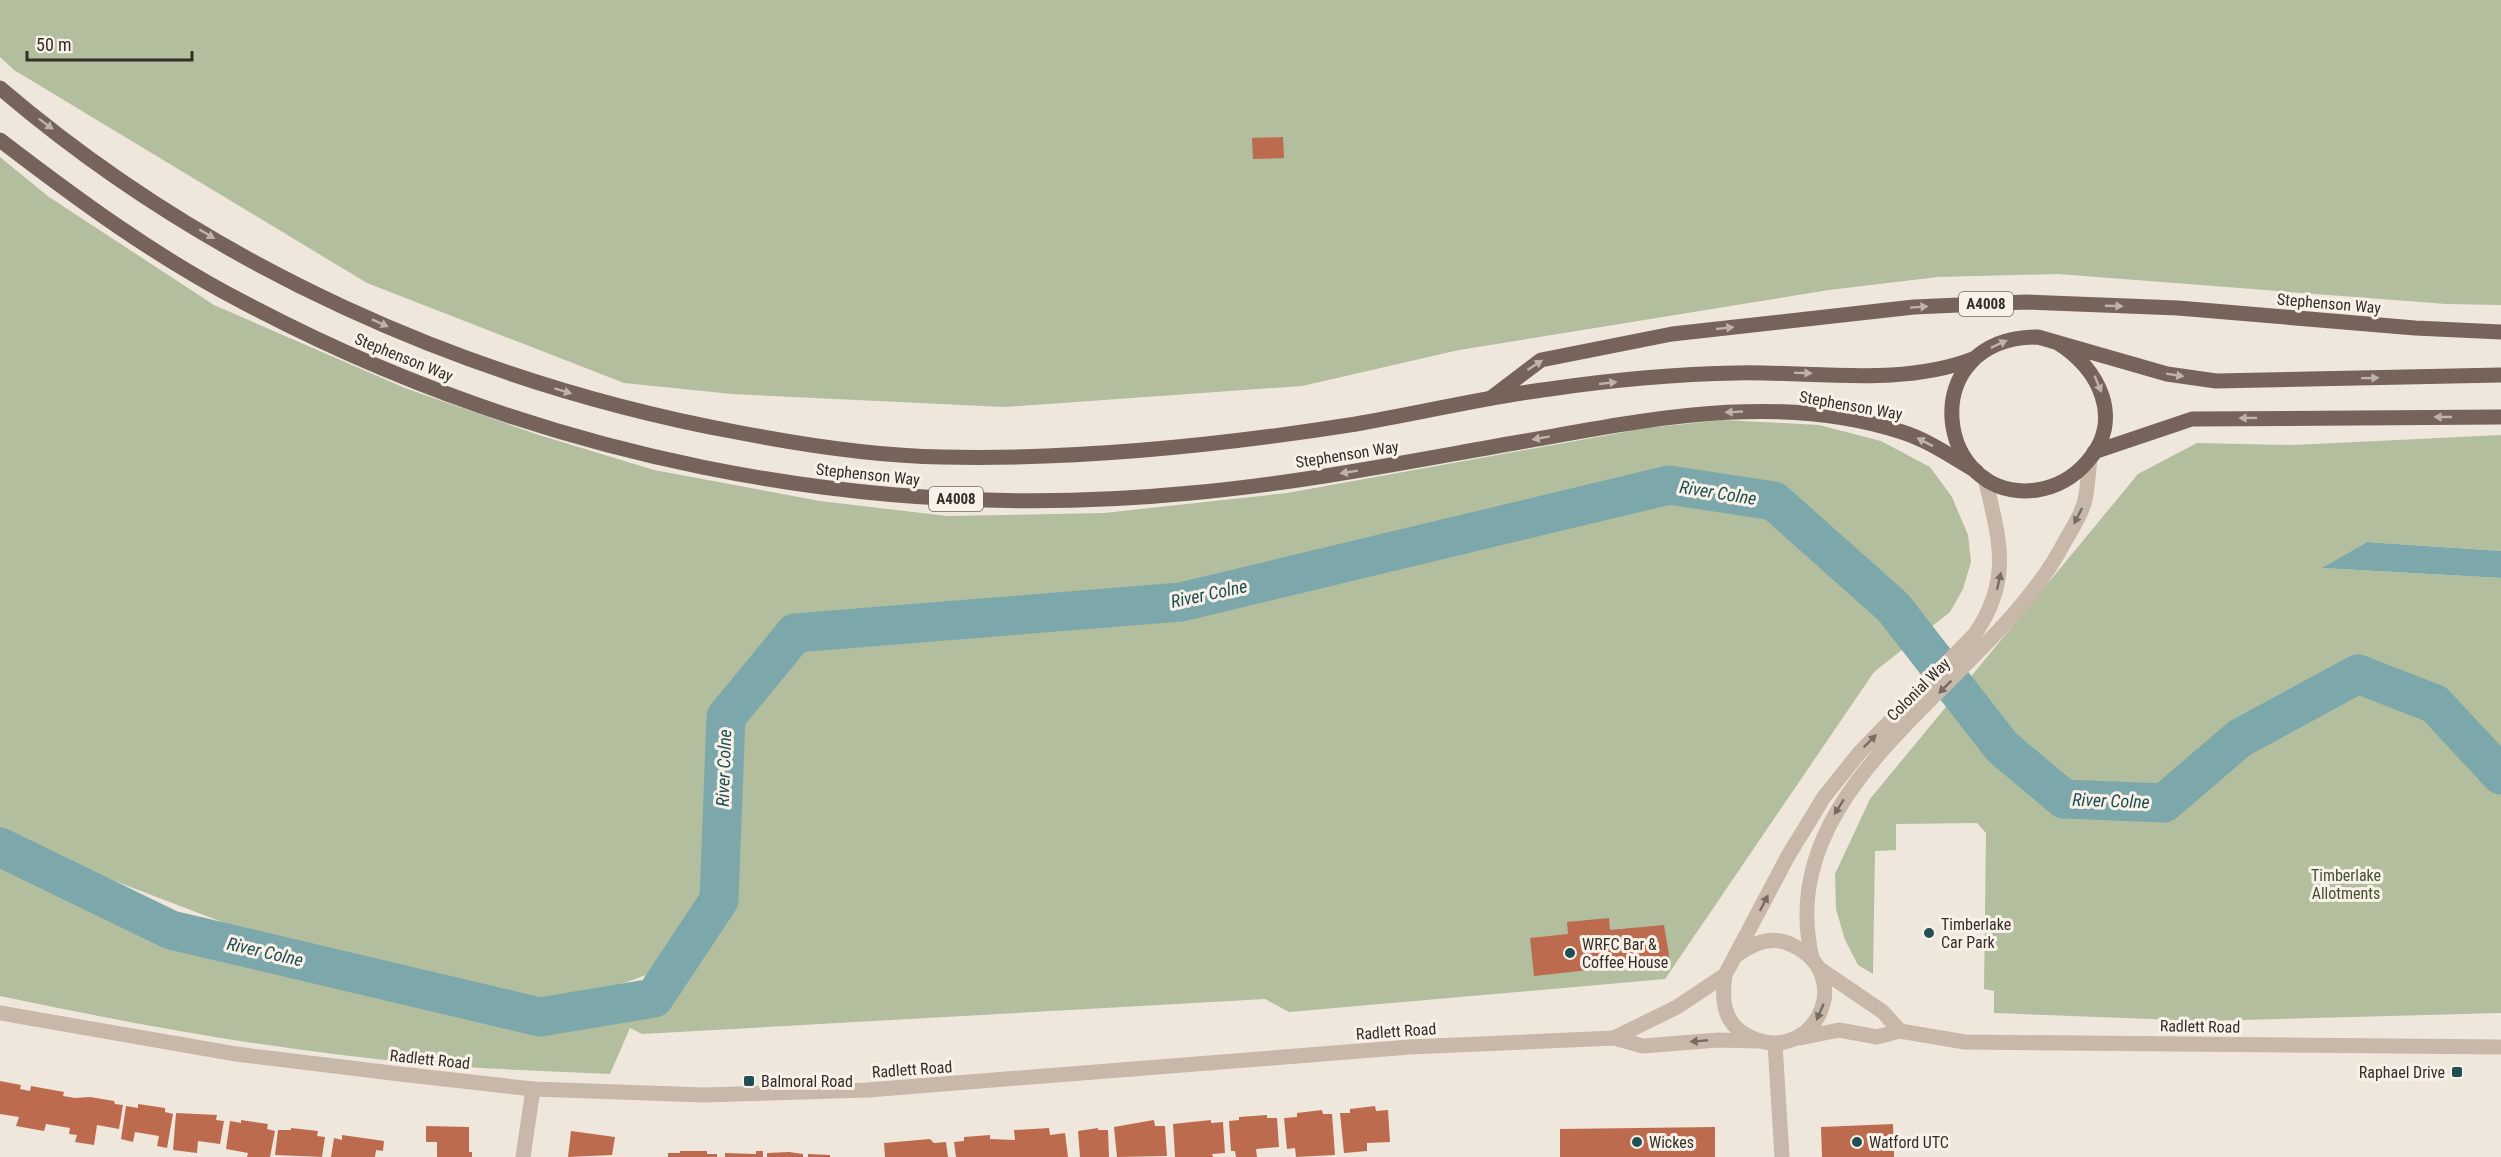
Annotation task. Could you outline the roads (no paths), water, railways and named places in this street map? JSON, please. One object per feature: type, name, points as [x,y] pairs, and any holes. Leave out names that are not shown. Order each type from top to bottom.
[{"type":"main road","name":"Stephenson Way","points":[[0,88],[93,160],[148,197],[256,262],[344,307],[416,339],[562,392],[686,423],[803,444],[940,457],[1044,455],[1188,445],[1289,433],[1548,389],[1732,373],[1900,374],[1946,369],[1973,358]]},
{"type":"main road","name":"Stephenson Way","points":[[0,140],[74,196],[177,264],[240,301],[330,346],[418,384],[545,428],[665,460],[747,476],[804,485],[941,499],[1062,501],[1143,497],[1287,482],[1647,419],[1754,411],[1809,412],[1896,430],[1915,437],[1981,474]]},
{"type":"main road","name":"Stephenson Way","points":[[1488,400],[1541,360],[1672,334],[1914,308],[2026,302],[2178,308],[2415,328],[2501,332]]},
{"type":"main road","points":[[2058,343],[2077,354],[2095,375],[2102,394],[2105,417],[2100,440],[2092,456],[2075,475],[2049,488],[2028,491],[2008,488],[1981,474],[1956,443],[1951,419],[1952,399],[1958,380],[1973,358],[1999,342],[2018,337],[2038,337],[2167,374],[2216,381],[2501,375]]},
{"type":"main road","points":[[2092,456],[2192,419],[2501,417]]},
{"type":"street","name":"Colonial Way","points":[[1737,955],[1788,856],[1824,797],[1860,752],[1898,724],[1987,645],[2025,603],[2054,564],[2085,502],[2092,456]]},
{"type":"street","name":"Colonial Way","points":[[1816,963],[1807,936],[1809,888],[1828,826],[1850,790],[1898,724],[1975,634],[1993,604],[2002,563],[1981,474]]},
{"type":"street","points":[[1816,963],[1825,985],[1825,1001],[1819,1017],[1809,1030],[1797,1039],[1775,1044],[1757,1041],[1739,1031],[1727,1015],[1722,995],[1725,975],[1737,955],[1749,946],[1766,940],[1785,941],[1816,963],[1883,1012],[1900,1031]]},
{"type":"street","name":"Radlett Road","points":[[1614,1038],[1677,1007],[1725,975]]},
{"type":"street","name":"Radlett Road","points":[[0,1013],[236,1054],[533,1089],[704,1095],[857,1091],[1410,1047],[1614,1038],[1643,1046],[1718,1040],[1757,1041]]},
{"type":"street","name":"Radlett Road","points":[[1797,1039],[1839,1030],[1877,1037],[1900,1031],[1965,1042],[2501,1047]]},
{"type":"street","points":[[1775,1044],[1782,1157]]},
{"type":"street","points":[[523,1157],[533,1089]]},
{"type":"water","points":[[2367,542],[2501,551],[2501,578],[2322,568]]},
{"type":"waterway","name":"River Colne","points":[[0,847],[171,930],[540,1017],[654,998],[719,900],[726,717],[795,633],[1181,602],[1669,485],[1774,501],[1893,607],[2002,747],[2064,799],[2164,803],[2240,738],[2358,674],[2435,704],[2501,775]]},
{"type":"place","name":"Timberlake Car Park","points":[[1929,933]]},
{"type":"place","name":"WRFC Bar & Coffee House","points":[[1570,953]]},
{"type":"place","name":"Raphael Drive","points":[[2457,1072]]},
{"type":"place","name":"Balmoral Road","points":[[749,1081]]},
{"type":"place","name":"Wickes","points":[[1637,1142]]},
{"type":"place","name":"Watford UTC","points":[[1857,1142]]},
{"type":"park label","name":"Timberlake Allotments","points":[[2346,884]]}]
